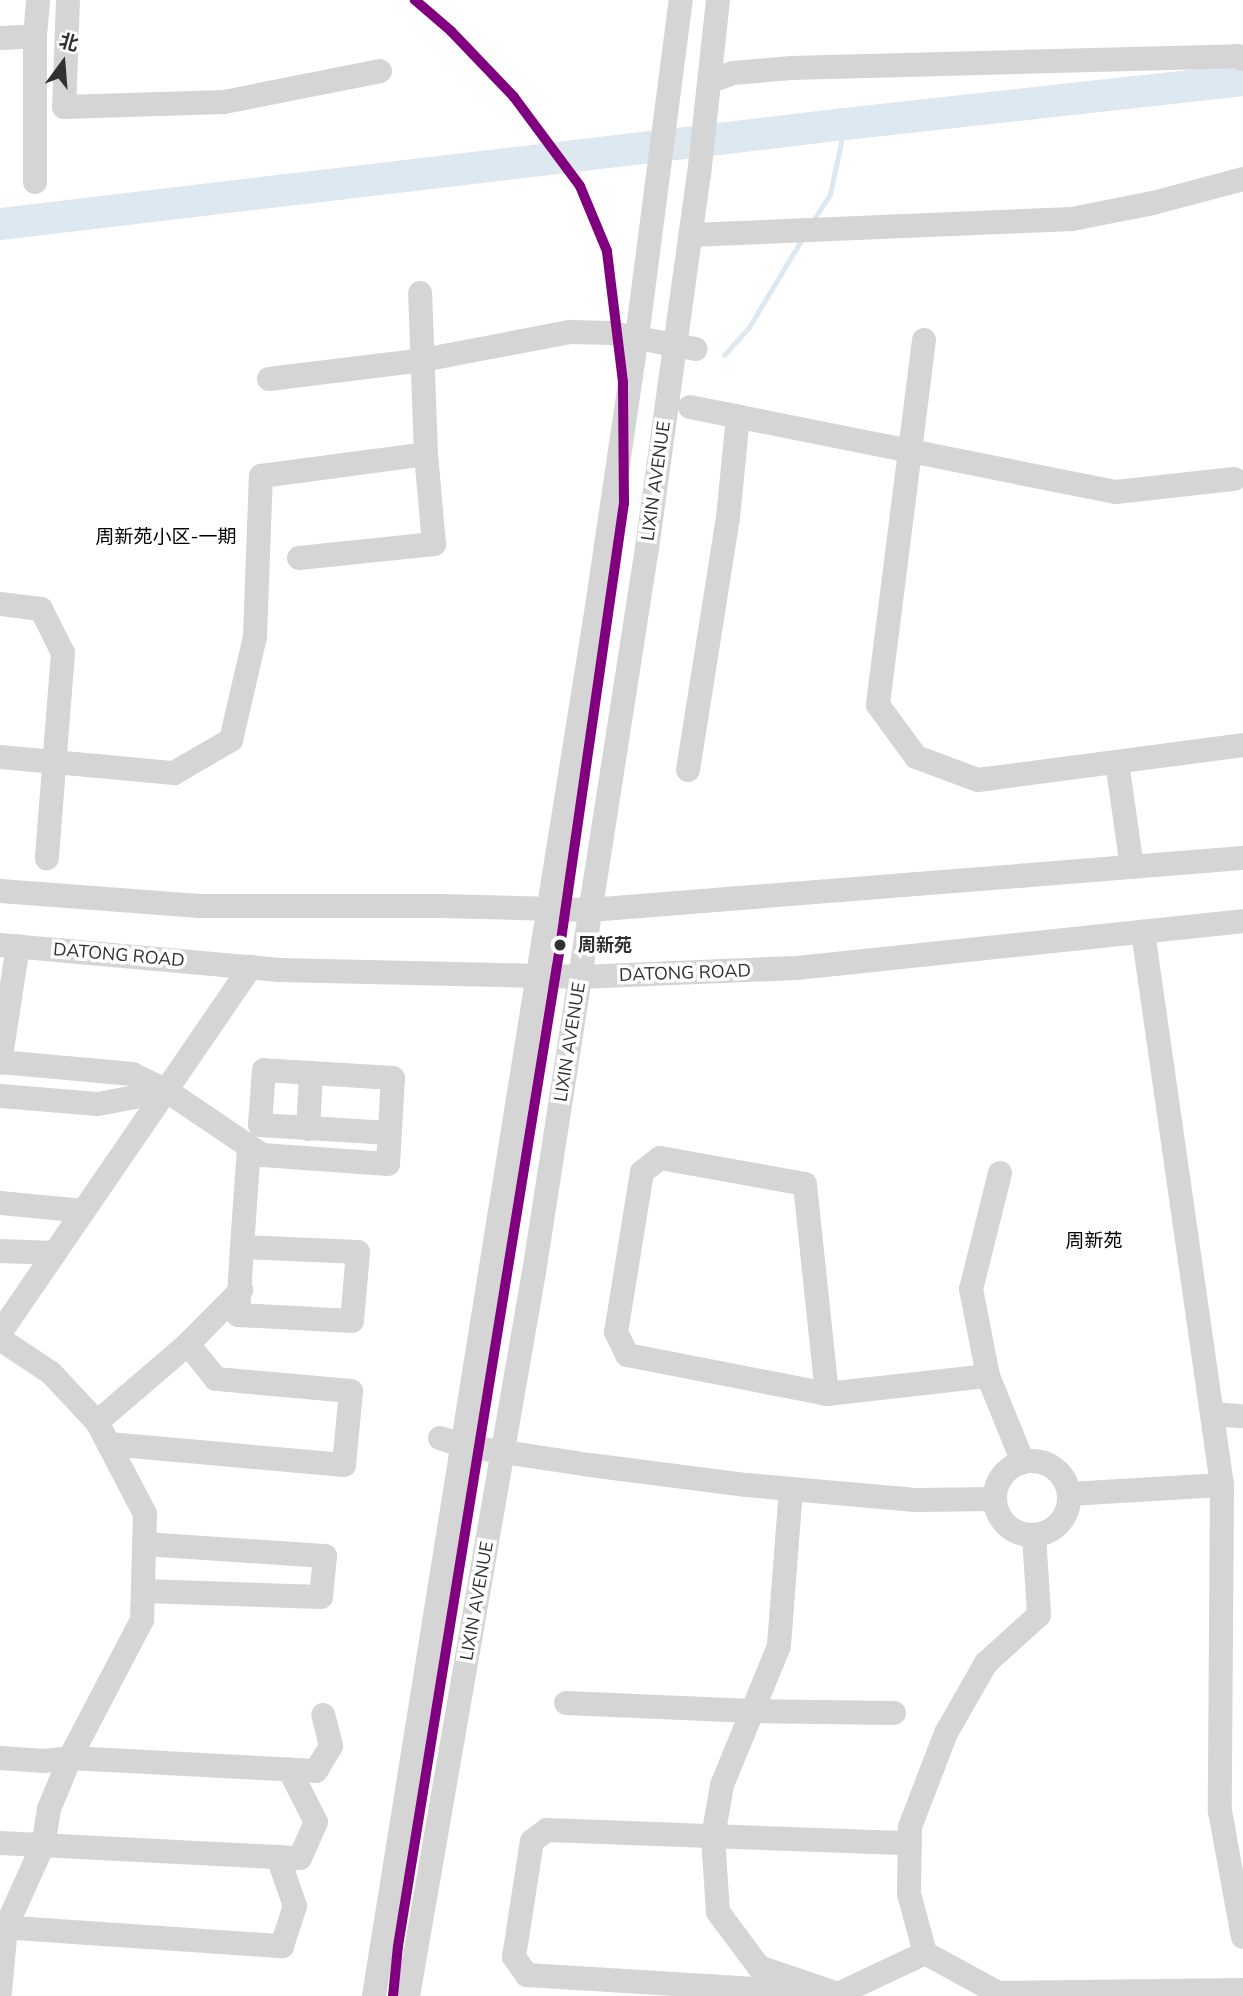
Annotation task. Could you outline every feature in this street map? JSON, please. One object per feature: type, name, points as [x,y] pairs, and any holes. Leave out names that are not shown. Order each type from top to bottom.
[{"type":"street","points":[[35,182],[35,36],[38,0]]},
{"type":"street","points":[[68,0],[64,107],[224,102],[380,71]]},
{"type":"street","name":"LIXIN AVENUE","points":[[374,1996],[540,976],[548,909],[637,337],[667,87],[681,0]]},
{"type":"street","name":"LIXIN AVENUE","points":[[408,1996],[503,1452],[590,910],[685,346],[691,235],[711,82],[718,0]]},
{"type":"street","points":[[0,38],[35,36]]},
{"type":"street","points":[[711,82],[733,74],[791,68],[1238,56],[1243,59]]},
{"type":"street","points":[[691,235],[1072,219],[1153,203],[1243,179]]},
{"type":"street","points":[[299,558],[434,544],[426,454],[420,293]]},
{"type":"street","points":[[269,379],[423,360],[570,332],[637,337],[685,346]]},
{"type":"street","points":[[924,340],[878,705],[916,757],[978,780],[1243,745]]},
{"type":"street","points":[[691,407],[1116,492],[1234,479]]},
{"type":"street","points":[[688,770],[729,518],[738,416]]},
{"type":"street","points":[[0,757],[174,773],[231,740],[255,637],[261,476],[426,454]]},
{"type":"street","points":[[0,604],[41,609],[63,653],[47,858]]},
{"type":"street","points":[[1117,762],[1132,867]]},
{"type":"street","points":[[0,891],[199,906],[590,910],[1243,858]]},
{"type":"street","name":"DATONG ROAD","points":[[9,945],[251,967],[580,977],[797,968],[1243,921]]},
{"type":"street","points":[[1143,932],[1223,1485],[1232,1610],[1232,1746],[1220,1811],[1238,1879],[1243,1937]]},
{"type":"street","points":[[9,945],[0,1062],[132,1074],[167,1091],[262,1156],[388,1164],[390,1133],[393,1078],[264,1070],[260,1125],[390,1133]]},
{"type":"street","points":[[0,1333],[251,967]]},
{"type":"street","points":[[308,1129],[311,1073]]},
{"type":"street","points":[[0,1096],[99,1104],[167,1091]]},
{"type":"street","points":[[242,1247],[358,1252],[352,1321],[238,1315],[242,1247],[249,1146]]},
{"type":"street","points":[[827,1394],[805,1184],[660,1158],[642,1172],[616,1332],[627,1355],[827,1394],[989,1376]]},
{"type":"street","points":[[1000,1173],[971,1289],[989,1376],[1023,1462]]},
{"type":"street","points":[[0,1203],[84,1211]]},
{"type":"street","points":[[0,1251],[55,1253]]},
{"type":"street","points":[[97,1422],[188,1344],[240,1290]]},
{"type":"street","points":[[0,1339],[51,1373],[97,1422],[145,1514],[142,1620],[70,1758],[49,1809],[43,1845],[3,1927],[0,1992]]},
{"type":"street","points":[[109,1444],[344,1465],[351,1391],[216,1379],[188,1344]]},
{"type":"street","points":[[1212,1414],[1243,1416]]},
{"type":"street","points":[[440,1438],[464,1446],[503,1452],[791,1489],[915,1500],[995,1499]]},
{"type":"street","points":[[1023,1462],[1048,1464],[1058,1472],[1069,1494],[1063,1518],[1056,1527],[1034,1535],[1012,1529],[1003,1521],[995,1499],[1002,1476],[1023,1462]]},
{"type":"street","points":[[1069,1494],[1223,1485]]},
{"type":"street","points":[[791,1489],[779,1646],[722,1785],[713,1837],[718,1912],[759,1967],[838,1994]]},
{"type":"street","points":[[1034,1535],[1039,1615],[986,1662],[953,1721],[910,1827],[909,1894],[925,1953],[998,1993],[1166,1994],[1243,1990]]},
{"type":"street","points":[[143,1591],[321,1597],[325,1556],[144,1544]]},
{"type":"street","points":[[566,1703],[752,1711],[894,1713]]},
{"type":"street","points":[[0,1758],[44,1761],[70,1758],[316,1771],[331,1746],[323,1715]]},
{"type":"street","points":[[0,1843],[300,1858],[316,1822],[289,1769]]},
{"type":"street","points":[[910,1843],[547,1830],[532,1841],[514,1957],[527,1975],[838,1994],[925,1953]]},
{"type":"street","points":[[3,1927],[282,1946],[295,1906],[278,1857]]},
{"type":"waterway","points":[[0,224],[1243,80]]},
{"type":"waterway","points":[[812,222],[830,194],[845,124]]},
{"type":"waterway","points":[[724,355],[749,327],[803,237]]},
{"type":"transit line","points":[[393,1996],[398,1946],[560,947],[624,503],[623,382],[607,251],[580,186],[514,97],[451,31],[415,0]]},
{"type":"place","name":"周新苑","points":[[560,945]]},
{"type":"district","name":"周新苑小区-一期","points":[[166,538]]},
{"type":"district","name":"周新苑","points":[[1094,1242]]}]
